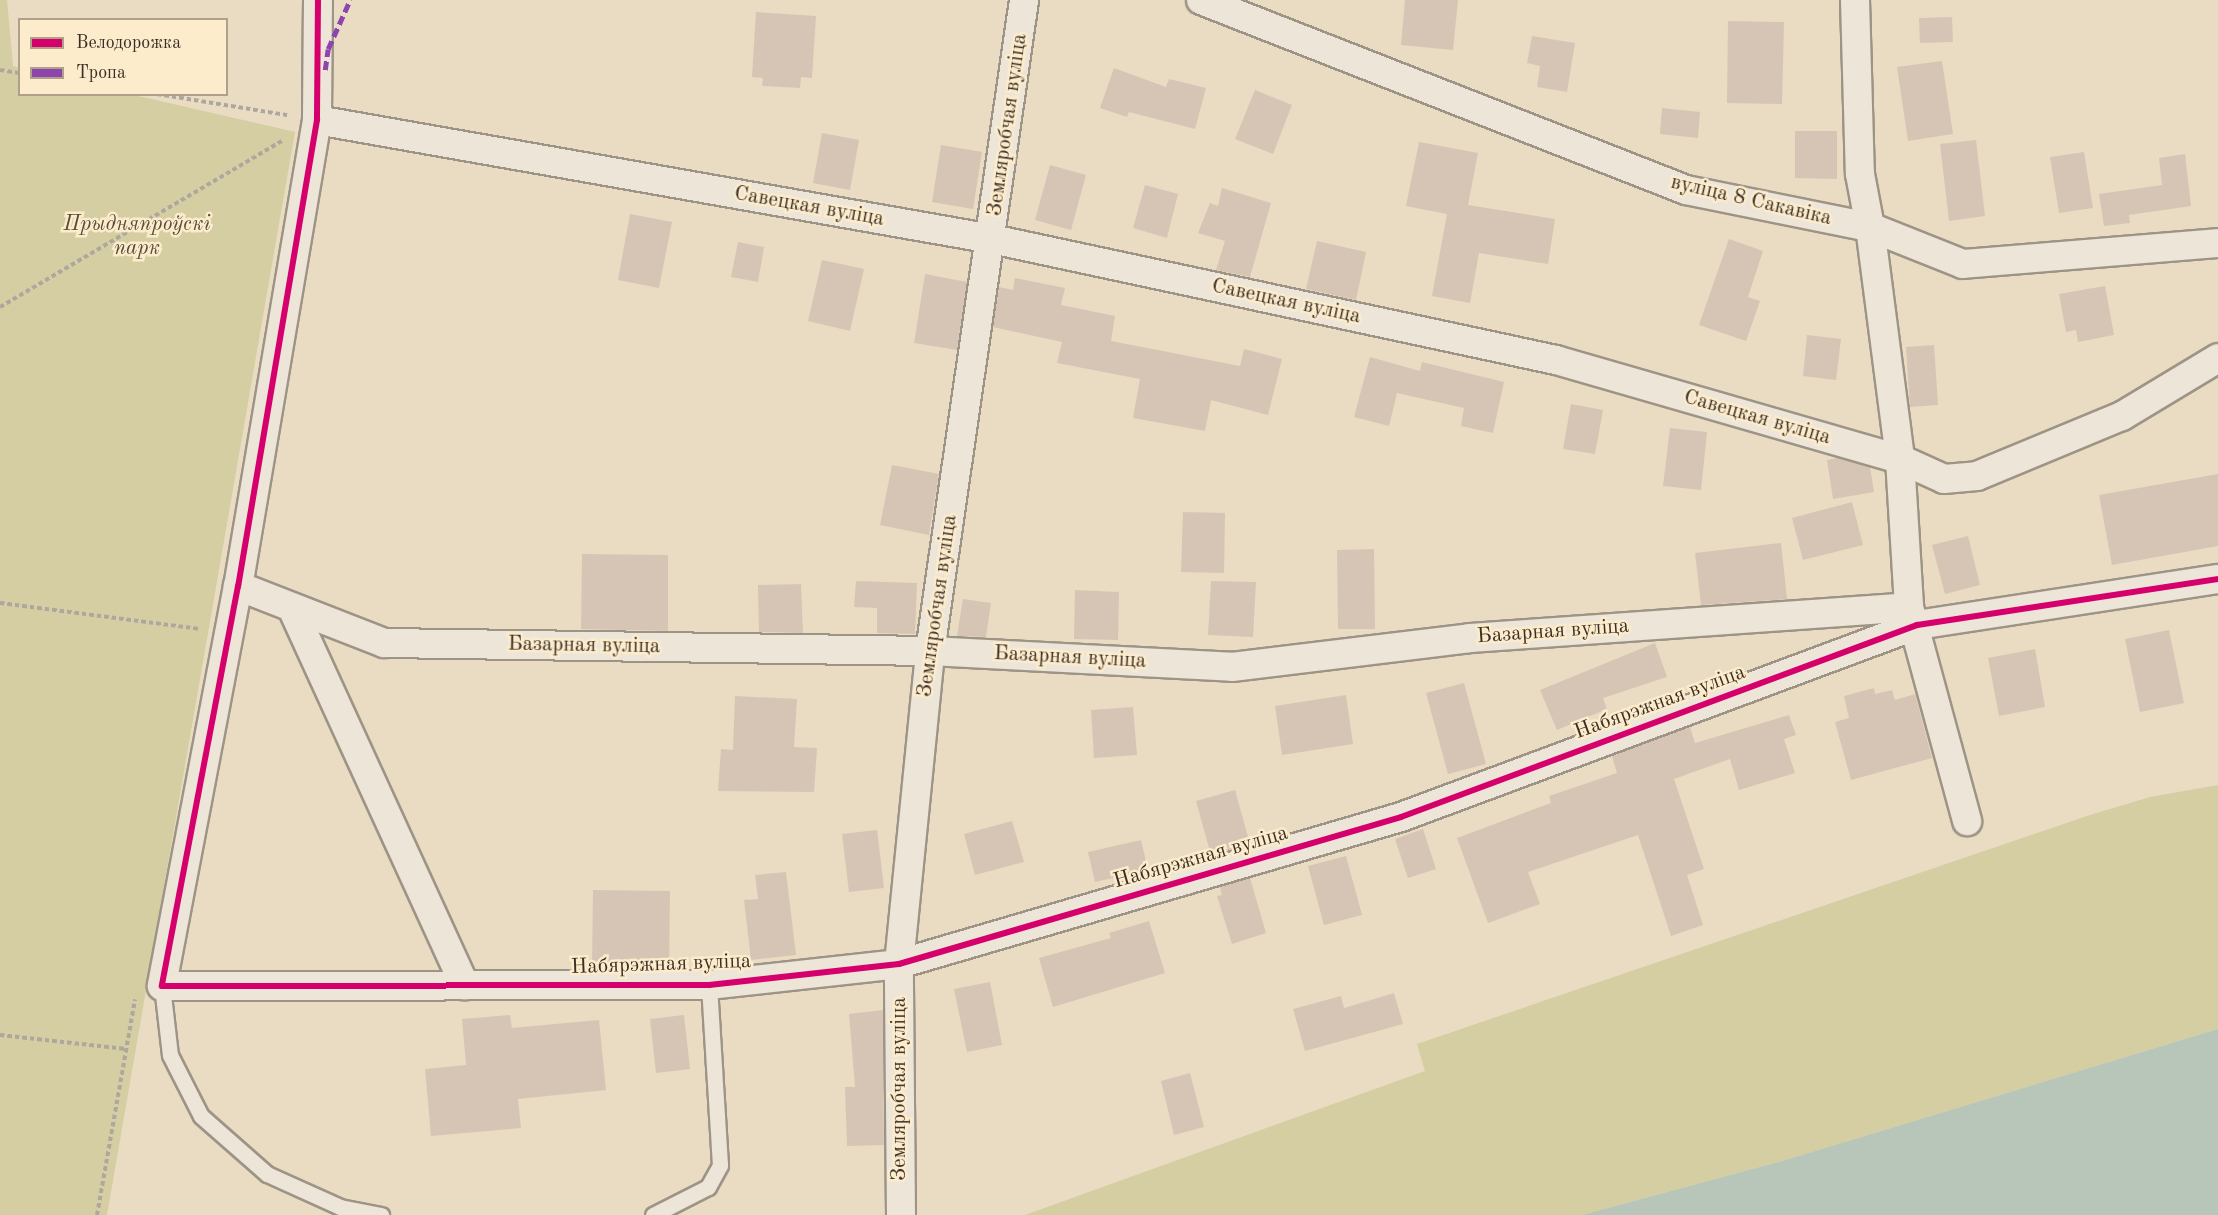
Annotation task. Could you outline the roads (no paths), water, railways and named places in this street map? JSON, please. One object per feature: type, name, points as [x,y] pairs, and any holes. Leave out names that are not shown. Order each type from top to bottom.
[{"type":"street","points":[[162,986],[238,586],[317,120],[318,0]]},
{"type":"street","name":"Земляробчая вуліца","points":[[901,1215],[899,964],[930,651],[993,239],[1024,0]]},
{"type":"street","name":"вуліца 8 Сакавіка","points":[[1201,0],[1686,190],[1870,227],[1963,264],[2218,243]]},
{"type":"street","points":[[1855,0],[1860,174],[1870,227],[1900,459],[1913,616],[1967,821]]},
{"type":"street","name":"Савецкая вуліца","points":[[317,120],[993,239],[1556,360],[1900,459],[1944,479],[1977,476],[2122,416],[2218,358]]},
{"type":"street","name":"Набярэжная вуліца","points":[[162,986],[709,985],[899,964],[1401,817],[1913,616],[2218,579]]},
{"type":"street","name":"Базарная вуліца","points":[[238,586],[384,644],[930,651],[1232,667],[1470,638],[1913,616]]},
{"type":"street","points":[[292,608],[465,986]]},
{"type":"lane","points":[[653,1215],[708,1187],[720,1165],[709,985]]},
{"type":"lane","points":[[162,986],[170,1055],[201,1116],[267,1174],[340,1207],[381,1215]]},
{"type":"park label","name":"Прыдняпроўскі парк","points":[[137,237]]}]
